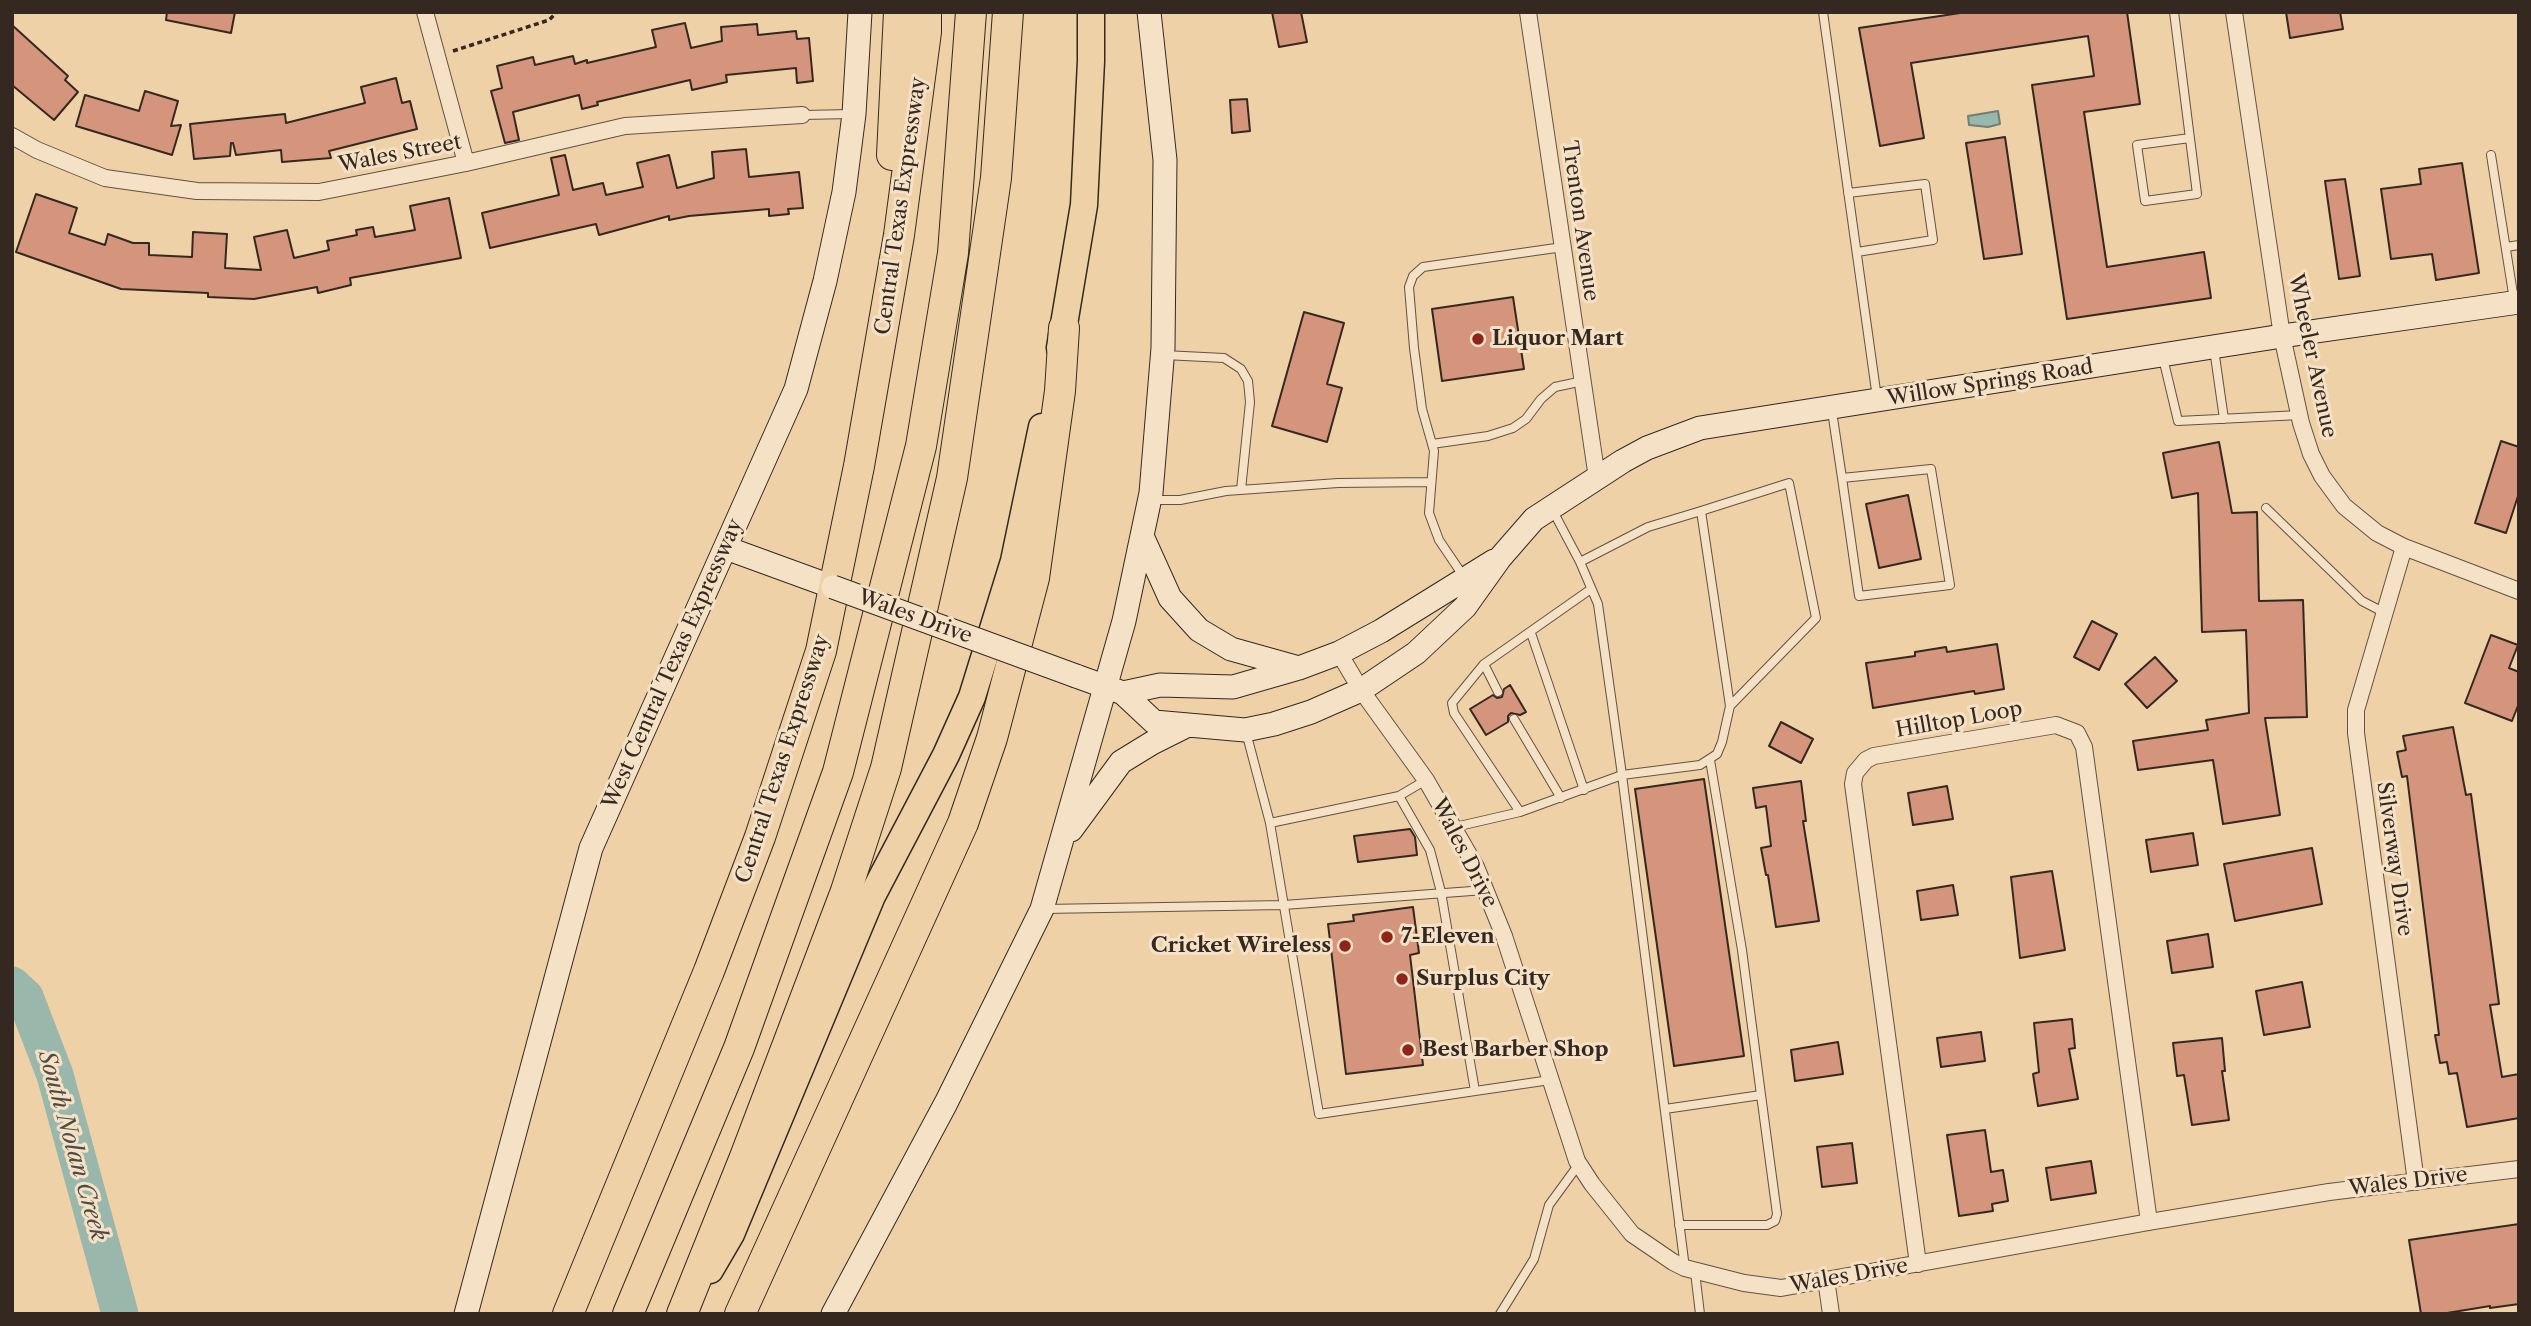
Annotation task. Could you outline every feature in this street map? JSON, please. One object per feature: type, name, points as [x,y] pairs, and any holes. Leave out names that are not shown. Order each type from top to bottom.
[{"type":"highway","points":[[883,326],[899,12]]},
{"type":"highway","name":"Central Texas Expressway","points":[[568,1314],[709,971],[760,837],[821,651],[859,466],[901,222],[926,32],[926,12]]},
{"type":"highway","points":[[628,1314],[739,1048],[838,772],[921,446],[953,253],[971,12]]},
{"type":"highway","points":[[683,1314],[846,891],[886,768],[952,478],[996,178],[1008,12]]},
{"type":"highway","points":[[740,1314],[963,823],[992,738],[1034,578],[1060,391],[1064,328]]},
{"type":"main road","name":"West Central Texas Expressway","points":[[466,1314],[591,848],[796,389],[842,204],[854,114],[860,12]]},
{"type":"main road","points":[[683,1314],[731,1234],[872,896],[946,755],[972,697],[1014,561],[1064,328],[1084,205],[1091,12]]},
{"type":"main road","points":[[832,1314],[946,1103],[1042,909],[1114,691],[1124,621],[1149,500],[1163,355],[1165,160],[1149,12]]},
{"type":"main road","name":"Willow Springs Road","points":[[1114,691],[1154,722],[1245,730],[1311,712],[1361,690],[1416,653],[1465,607],[1500,558],[1534,519],[1647,448],[1700,428],[2282,336],[2517,302]]},
{"type":"main road","points":[[1142,536],[1170,597],[1199,630],[1231,649],[1299,668]]},
{"type":"main road","name":"Wales Drive","points":[[726,548],[1114,691]]},
{"type":"main road","name":"Willow Springs Road","points":[[1114,691],[1160,685],[1233,687],[1299,668],[1339,653],[1381,631],[1500,558]]},
{"type":"main road","points":[[1063,841],[1121,762],[1188,725]]},
{"type":"street","points":[[425,12],[466,163]]},
{"type":"street","name":"Trenton Avenue","points":[[1528,12],[1597,478]]},
{"type":"street","name":"Wheeler Avenue","points":[[2234,12],[2282,336],[2300,415],[2317,465],[2344,506],[2376,533],[2404,547],[2519,590]]},
{"type":"street","name":"Wales Street","points":[[12,136],[37,150],[105,178],[197,191],[319,192],[466,163],[625,126],[802,115]]},
{"type":"street","name":"Silverway Drive","points":[[2404,547],[2356,710],[2356,733],[2416,1182]]},
{"type":"street","name":"Wales Drive","points":[[1339,653],[1361,690],[1426,780],[1455,827],[1485,890],[1504,936],[1579,1164],[1632,1234],[1673,1262],[1690,1270],[1744,1283],[1781,1288],[2329,1192],[2519,1169]]},
{"type":"street","name":"Hilltop Loop","points":[[1918,1264],[1853,784],[1855,773],[1866,760],[1874,756],[2056,725],[2077,733],[2084,747],[2149,1222]]},
{"type":"street","points":[[1826,1279],[1831,1314]]},
{"type":"lane","points":[[1823,12],[1878,401]]},
{"type":"lane","points":[[2174,12],[2190,138],[2197,194],[2145,201],[2137,145],[2190,138]]},
{"type":"lane","points":[[802,115],[854,114]]},
{"type":"lane","points":[[2491,155],[2517,302]]},
{"type":"lane","points":[[1848,193],[1925,184],[1932,229],[1933,240],[1857,252]]},
{"type":"lane","points":[[2506,247],[2519,245]]},
{"type":"lane","points":[[1465,578],[1433,529],[1429,513],[1432,444],[1422,409],[1413,348],[1409,287],[1413,276],[1423,267],[1563,247]]},
{"type":"lane","points":[[2214,347],[2224,419]]},
{"type":"lane","points":[[1163,355],[1224,358],[1241,369],[1248,381],[1250,402],[1241,490]]},
{"type":"lane","points":[[2162,355],[2178,421],[2300,415]]},
{"type":"lane","points":[[1432,444],[1489,436],[1513,428],[1526,419],[1541,399],[1555,387],[1583,381]]},
{"type":"lane","points":[[1832,408],[1842,478],[1859,596],[1950,585],[1931,469],[1842,478]]},
{"type":"lane","points":[[1149,500],[1180,500],[1241,490],[1430,482]]},
{"type":"lane","points":[[1580,562],[1648,527],[1788,484],[1816,618],[1730,706]]},
{"type":"lane","points":[[1551,508],[1580,562],[1602,622],[1679,1225],[1700,1314]]},
{"type":"lane","points":[[2266,508],[2361,601],[2385,613]]},
{"type":"lane","points":[[1455,827],[1520,811],[1622,775],[1700,765],[1717,754],[1730,706],[1701,511]]},
{"type":"lane","points":[[1520,811],[1454,713],[1452,703],[1484,664],[1591,589]]},
{"type":"lane","points":[[1531,633],[1584,790]]},
{"type":"lane","points":[[1484,664],[1498,692]]},
{"type":"lane","points":[[1514,719],[1561,798]]},
{"type":"lane","points":[[1245,730],[1270,823],[1319,1114],[1550,1080]]},
{"type":"lane","points":[[1679,1225],[1767,1225],[1775,1222],[1777,1214],[1742,950],[1710,760]]},
{"type":"lane","points":[[1270,823],[1399,796],[1426,780]]},
{"type":"lane","points":[[1399,796],[1430,850],[1441,892],[1475,1091]]},
{"type":"lane","points":[[1042,909],[1284,905],[1485,890]]},
{"type":"lane","points":[[1665,1109],[1761,1095]]},
{"type":"lane","points":[[1500,1314],[1534,1259],[1549,1205],[1579,1164]]},
{"type":"path","points":[[438,56],[549,20],[557,12]]},
{"type":"shaded area","points":[[1998,111],[2000,124],[1988,127],[1969,125],[1968,116]]},
{"type":"building","points":[[167,12],[235,12],[231,33],[166,20]]},
{"type":"building","points":[[1272,12],[1301,12],[1307,42],[1279,47]]},
{"type":"building","points":[[1967,12],[2127,12],[2140,104],[2084,112],[2107,267],[2204,252],[2211,298],[2067,319],[2032,85],[2094,76],[2088,36],[1911,63],[1924,138],[1880,146],[1859,28]]},
{"type":"building","points":[[2286,12],[2340,12],[2343,29],[2290,38]]},
{"type":"building","points":[[685,23],[691,48],[722,41],[721,27],[757,24],[758,35],[796,31],[797,39],[809,38],[813,81],[797,83],[796,68],[726,75],[727,82],[692,90],[690,80],[597,102],[598,105],[582,109],[579,95],[513,112],[519,140],[505,143],[491,91],[502,88],[497,66],[533,57],[535,65],[573,56],[575,64],[587,60],[587,63],[656,47],[652,30]]},
{"type":"building","points":[[12,25],[68,76],[65,80],[78,92],[54,120],[12,85]]},
{"type":"building","points":[[396,78],[402,103],[410,101],[417,129],[329,151],[331,158],[282,162],[281,150],[236,155],[231,143],[230,156],[194,159],[190,124],[285,114],[286,123],[365,103],[361,87]]},
{"type":"building","points":[[145,91],[178,101],[171,126],[181,125],[172,155],[76,126],[85,95],[139,111]]},
{"type":"building","points":[[1247,99],[1250,131],[1232,133],[1230,100]]},
{"type":"building","points":[[2005,137],[2022,254],[1984,259],[1966,143]]},
{"type":"building","points":[[746,149],[749,177],[799,172],[803,208],[788,209],[789,214],[769,216],[769,209],[669,220],[669,216],[599,235],[596,224],[490,248],[482,213],[559,195],[551,158],[565,155],[573,190],[603,183],[606,195],[643,187],[637,163],[669,155],[677,188],[714,178],[712,152]]},
{"type":"building","points":[[2462,163],[2479,273],[2436,280],[2432,254],[2391,259],[2381,189],[2421,184],[2419,169]]},
{"type":"building","points":[[2345,179],[2360,276],[2339,279],[2325,181]]},
{"type":"building","points":[[36,194],[77,208],[69,233],[105,245],[108,234],[133,243],[149,243],[149,255],[192,257],[193,232],[227,234],[225,268],[261,270],[254,237],[287,230],[294,258],[329,250],[327,241],[357,235],[356,230],[373,227],[375,237],[415,230],[410,206],[449,198],[461,258],[350,278],[351,285],[318,293],[317,287],[254,299],[208,297],[208,293],[121,289],[16,252]]},
{"type":"building","name":"Liquor Mart","points":[[1513,297],[1524,369],[1442,381],[1432,309]]},
{"type":"building","points":[[1304,312],[1344,323],[1327,384],[1342,388],[1327,442],[1272,426]]},
{"type":"building","points":[[2501,441],[2519,447],[2519,493],[2506,533],[2475,523]]},
{"type":"building","points":[[2219,442],[2232,513],[2257,512],[2259,601],[2303,600],[2307,717],[2265,718],[2280,815],[2223,824],[2213,760],[2138,770],[2133,741],[2208,730],[2206,720],[2249,713],[2246,630],[2202,632],[2198,493],[2172,498],[2163,453]]},
{"type":"building","points":[[1908,495],[1921,559],[1879,568],[1866,504]]},
{"type":"building","points":[[2092,621],[2117,634],[2099,670],[2074,657]]},
{"type":"building","points":[[2491,635],[2518,645],[2509,668],[2519,672],[2519,703],[2512,721],[2465,703]]},
{"type":"building","points":[[1997,644],[2004,689],[1975,694],[1974,691],[1873,708],[1866,663],[1915,656],[1915,652],[1946,647],[1947,652]]},
{"type":"building","points":[[2155,657],[2177,681],[2147,708],[2125,684]]},
{"type":"building","points":[[1510,685],[1526,712],[1520,715],[1511,713],[1508,722],[1486,735],[1470,709],[1493,695],[1502,697],[1504,689]]},
{"type":"building","points":[[1781,722],[1813,739],[1801,763],[1769,746]]},
{"type":"building","points":[[2453,727],[2466,795],[2471,794],[2499,1004],[2490,1005],[2502,1077],[2519,1074],[2519,1118],[2467,1127],[2457,1073],[2449,1074],[2447,1062],[2440,1063],[2435,1035],[2439,1035],[2407,776],[2402,777],[2397,752],[2406,750],[2403,736]]},
{"type":"building","points":[[1704,779],[1744,1056],[1674,1066],[1635,789]]},
{"type":"building","points":[[1801,781],[1806,821],[1803,821],[1819,921],[1776,927],[1761,848],[1771,846],[1766,806],[1756,808],[1753,788]]},
{"type":"building","points":[[1947,786],[1953,819],[1913,825],[1908,793]]},
{"type":"building","points":[[1410,829],[1415,837],[1417,855],[1358,862],[1354,836]]},
{"type":"building","points":[[2193,833],[2198,865],[2151,872],[2146,840]]},
{"type":"building","points":[[2312,848],[2322,904],[2235,921],[2224,864]]},
{"type":"building","points":[[2052,871],[2065,950],[2020,958],[2011,877]]},
{"type":"building","points":[[1953,885],[1958,915],[1921,920],[1917,891]]},
{"type":"building","points":[[1413,907],[1419,953],[1410,955],[1423,1065],[1346,1074],[1328,924],[1354,921],[1353,915]]},
{"type":"building","points":[[2208,934],[2213,967],[2172,973],[2167,941]]},
{"type":"building","points":[[2302,982],[2310,1027],[2264,1035],[2256,991]]},
{"type":"building","points":[[2072,1019],[2075,1048],[2069,1049],[2078,1099],[2038,1106],[2033,1074],[2039,1072],[2034,1023]]},
{"type":"building","points":[[1981,1032],[1985,1061],[1941,1067],[1937,1038]]},
{"type":"building","points":[[2222,1038],[2225,1071],[2222,1071],[2229,1120],[2192,1125],[2184,1075],[2177,1076],[2173,1043]]},
{"type":"building","points":[[1838,1042],[1843,1074],[1795,1081],[1791,1050]]},
{"type":"building","points":[[1985,1130],[1991,1172],[2003,1170],[2008,1201],[1992,1204],[1993,1211],[1959,1216],[1947,1135]]},
{"type":"building","points":[[1852,1143],[1857,1183],[1822,1187],[1817,1147]]},
{"type":"building","points":[[2091,1161],[2096,1193],[2051,1200],[2046,1168]]},
{"type":"building","points":[[2519,1224],[2519,1304],[2421,1314],[2409,1240]]},
{"type":"waterway","name":"South Nolan Creek","points":[[12,985],[25,997],[55,1075],[120,1314]]},
{"type":"place","name":"Liquor Mart","points":[[1478,339]]},
{"type":"place","name":"7-Eleven","points":[[1387,937]]},
{"type":"place","name":"Cricket Wireless","points":[[1345,946]]},
{"type":"place","name":"Surplus City","points":[[1402,979]]},
{"type":"place","name":"Best Barber Shop","points":[[1408,1050]]}]
